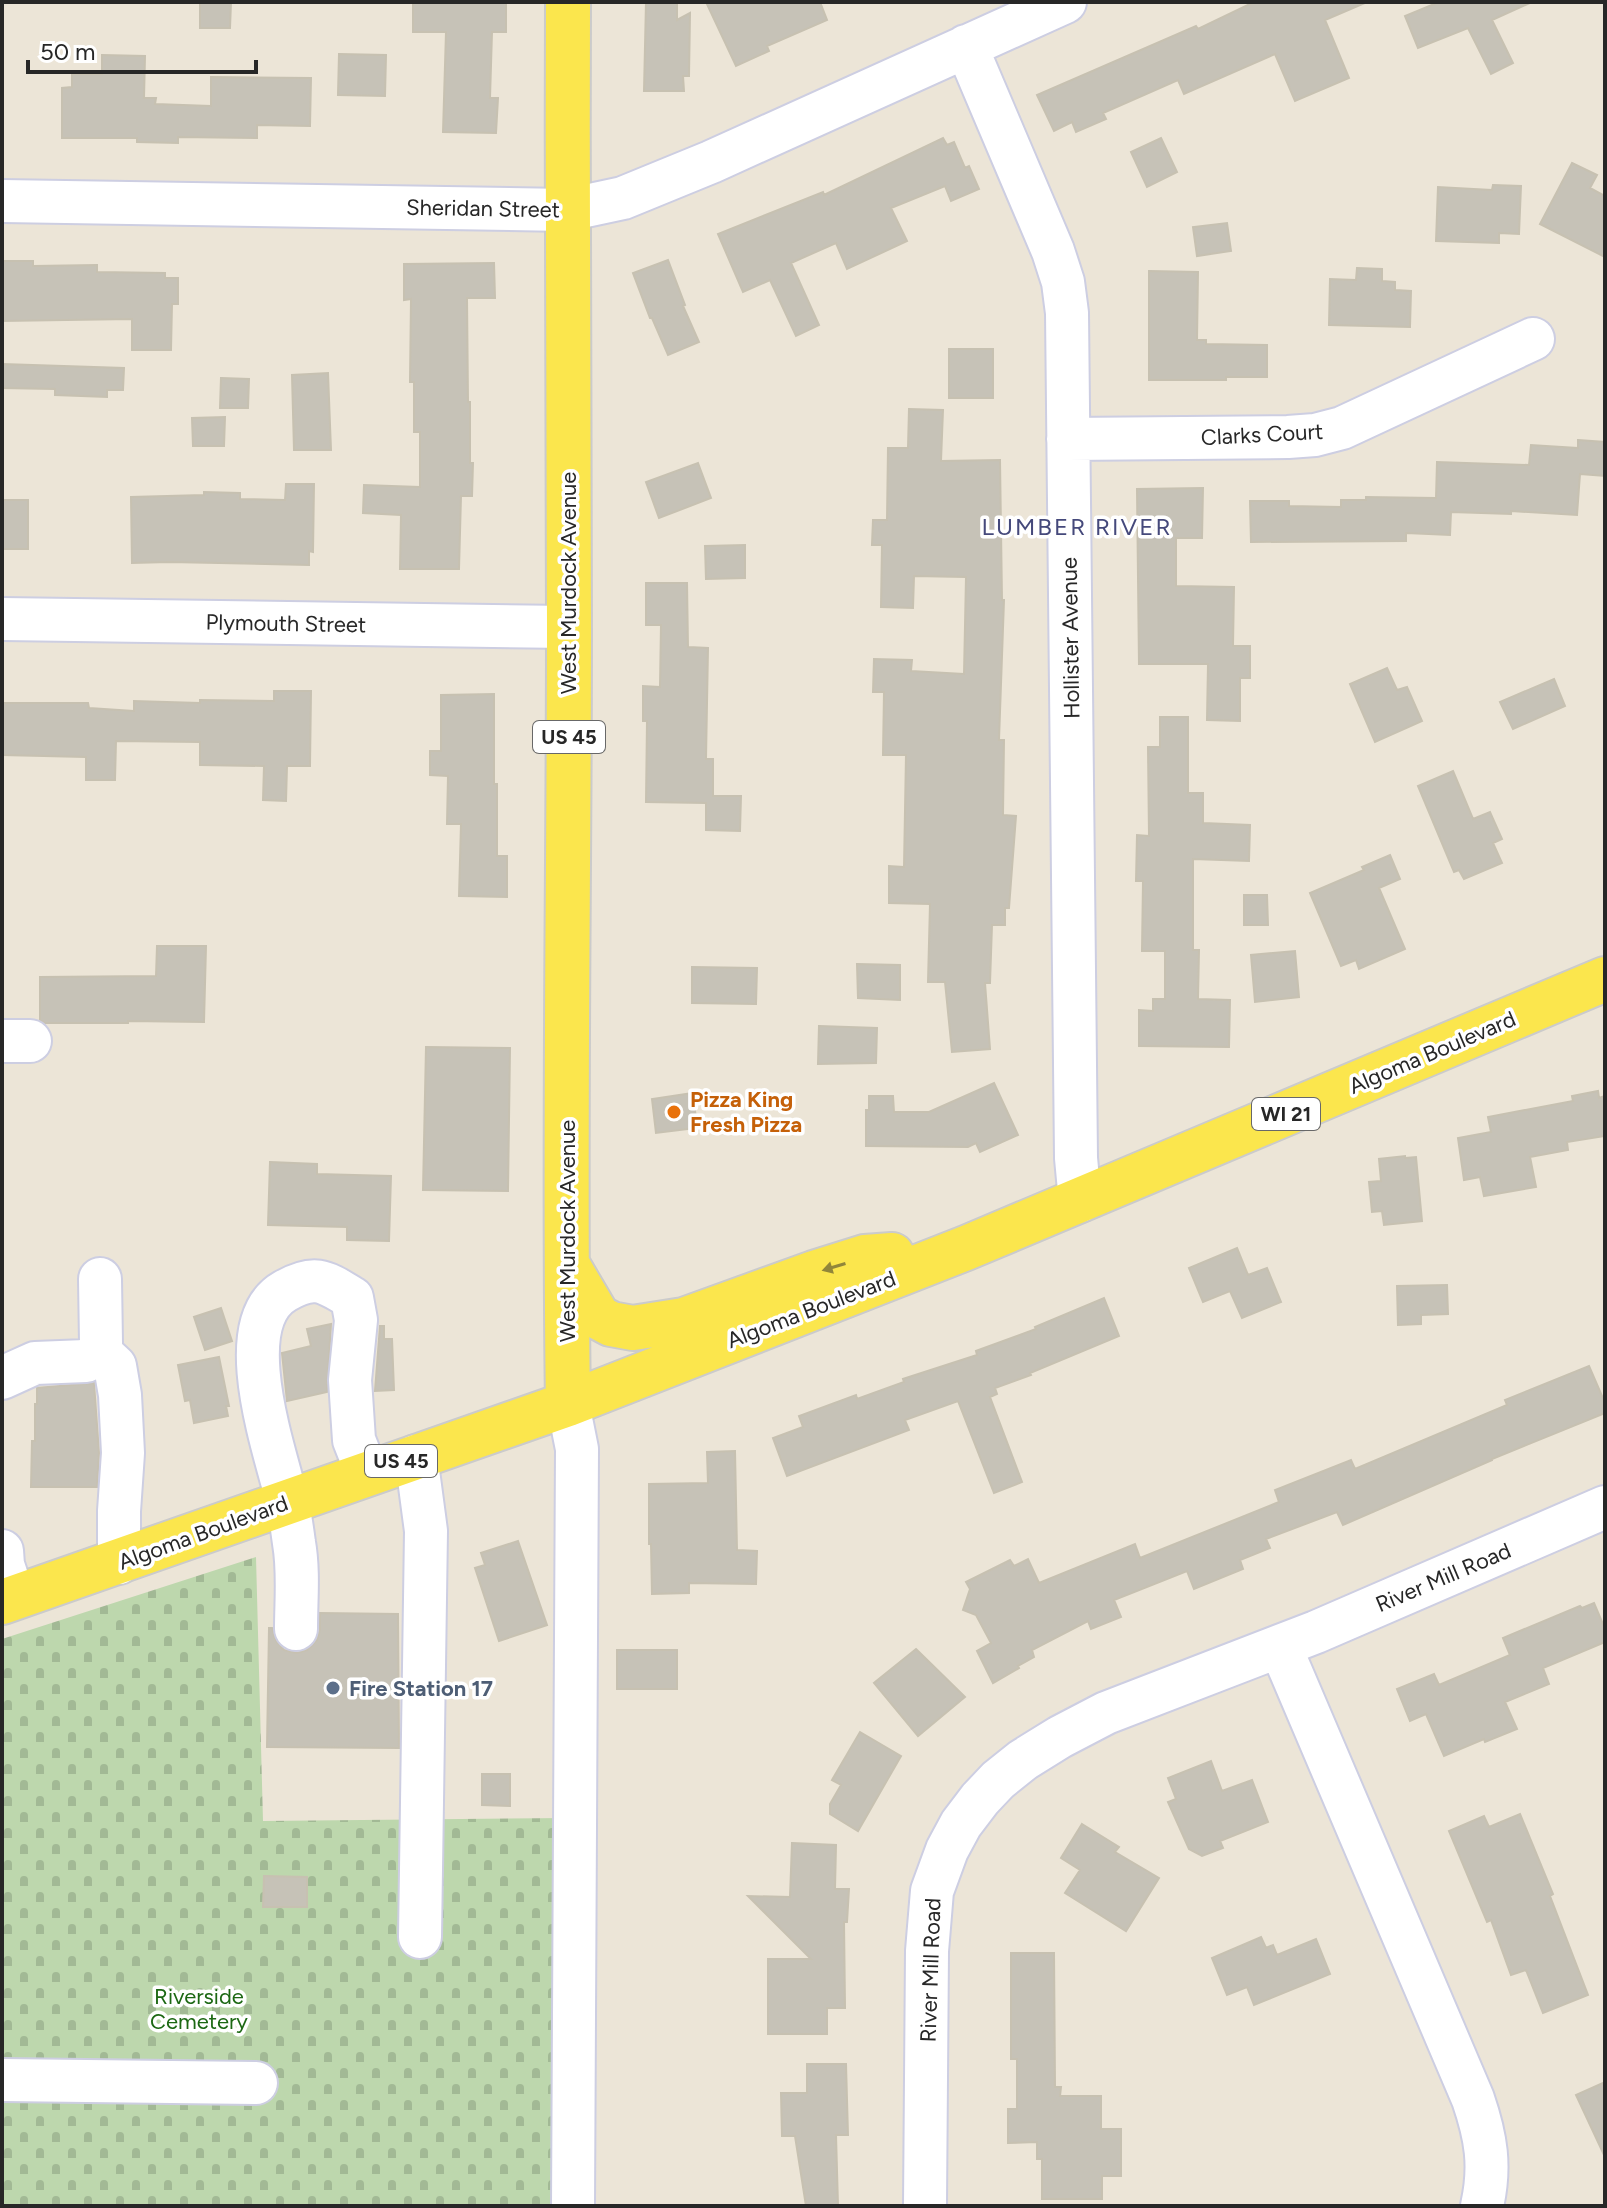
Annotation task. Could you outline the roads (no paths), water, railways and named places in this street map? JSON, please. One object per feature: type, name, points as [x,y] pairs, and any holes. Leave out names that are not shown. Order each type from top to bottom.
[{"type":"main road","name":"West Murdock Avenue","points":[[568,2],[568,1404]]},
{"type":"main road","name":"Algoma Boulevard","points":[[8,1600],[568,1404],[966,1248],[1605,979]]},
{"type":"main road","points":[[566,1263],[598,1317],[611,1324],[633,1328],[684,1320],[865,1257],[966,1248]]},
{"type":"street","name":"Sheridan Street","points":[[2,201],[567,210],[623,198],[711,162],[1065,2]]},
{"type":"street","name":"Hollister Avenue","points":[[966,46],[1053,251],[1063,282],[1067,313],[1076,1158],[1080,1201]]},
{"type":"street","name":"Clarks Court","points":[[1068,439],[1315,435],[1342,428],[1533,339]]},
{"type":"street","name":"Plymouth Street","points":[[2,619],[569,627]]},
{"type":"street","points":[[100,1279],[100,1352]]},
{"type":"street","points":[[296,1629],[296,1556],[287,1502],[265,1418],[257,1359],[262,1315],[277,1296],[303,1281],[328,1283],[352,1298],[356,1320],[350,1380],[354,1440],[367,1473]]},
{"type":"street","points":[[2,1378],[35,1363],[86,1361],[100,1352]]},
{"type":"street","points":[[100,1352],[115,1366],[120,1395],[123,1453],[119,1563]]},
{"type":"street","points":[[568,1404],[577,1449],[573,2206]]},
{"type":"street","points":[[416,1456],[426,1531],[420,1937]]},
{"type":"street","name":"River Mill Road","points":[[925,2206],[927,1951],[932,1891],[947,1850],[961,1824],[998,1780],[1060,1737],[1106,1713],[1280,1646],[1605,1507]]},
{"type":"street","points":[[2,1551],[8,1600]]},
{"type":"street","points":[[1280,1646],[1473,2099],[1484,2130],[1487,2157],[1487,2186],[1482,2206]]},
{"type":"street","points":[[2,2080],[256,2083]]},
{"type":"place","name":"Pizza King Fresh Pizza","points":[[674,1112]]},
{"type":"place","name":"Fire Station 17","points":[[333,1688]]},
{"type":"district","name":"LUMBER RIVER","points":[[1077,527]]},
{"type":"park label","name":"Riverside Cemetery","points":[[199,2008]]}]
